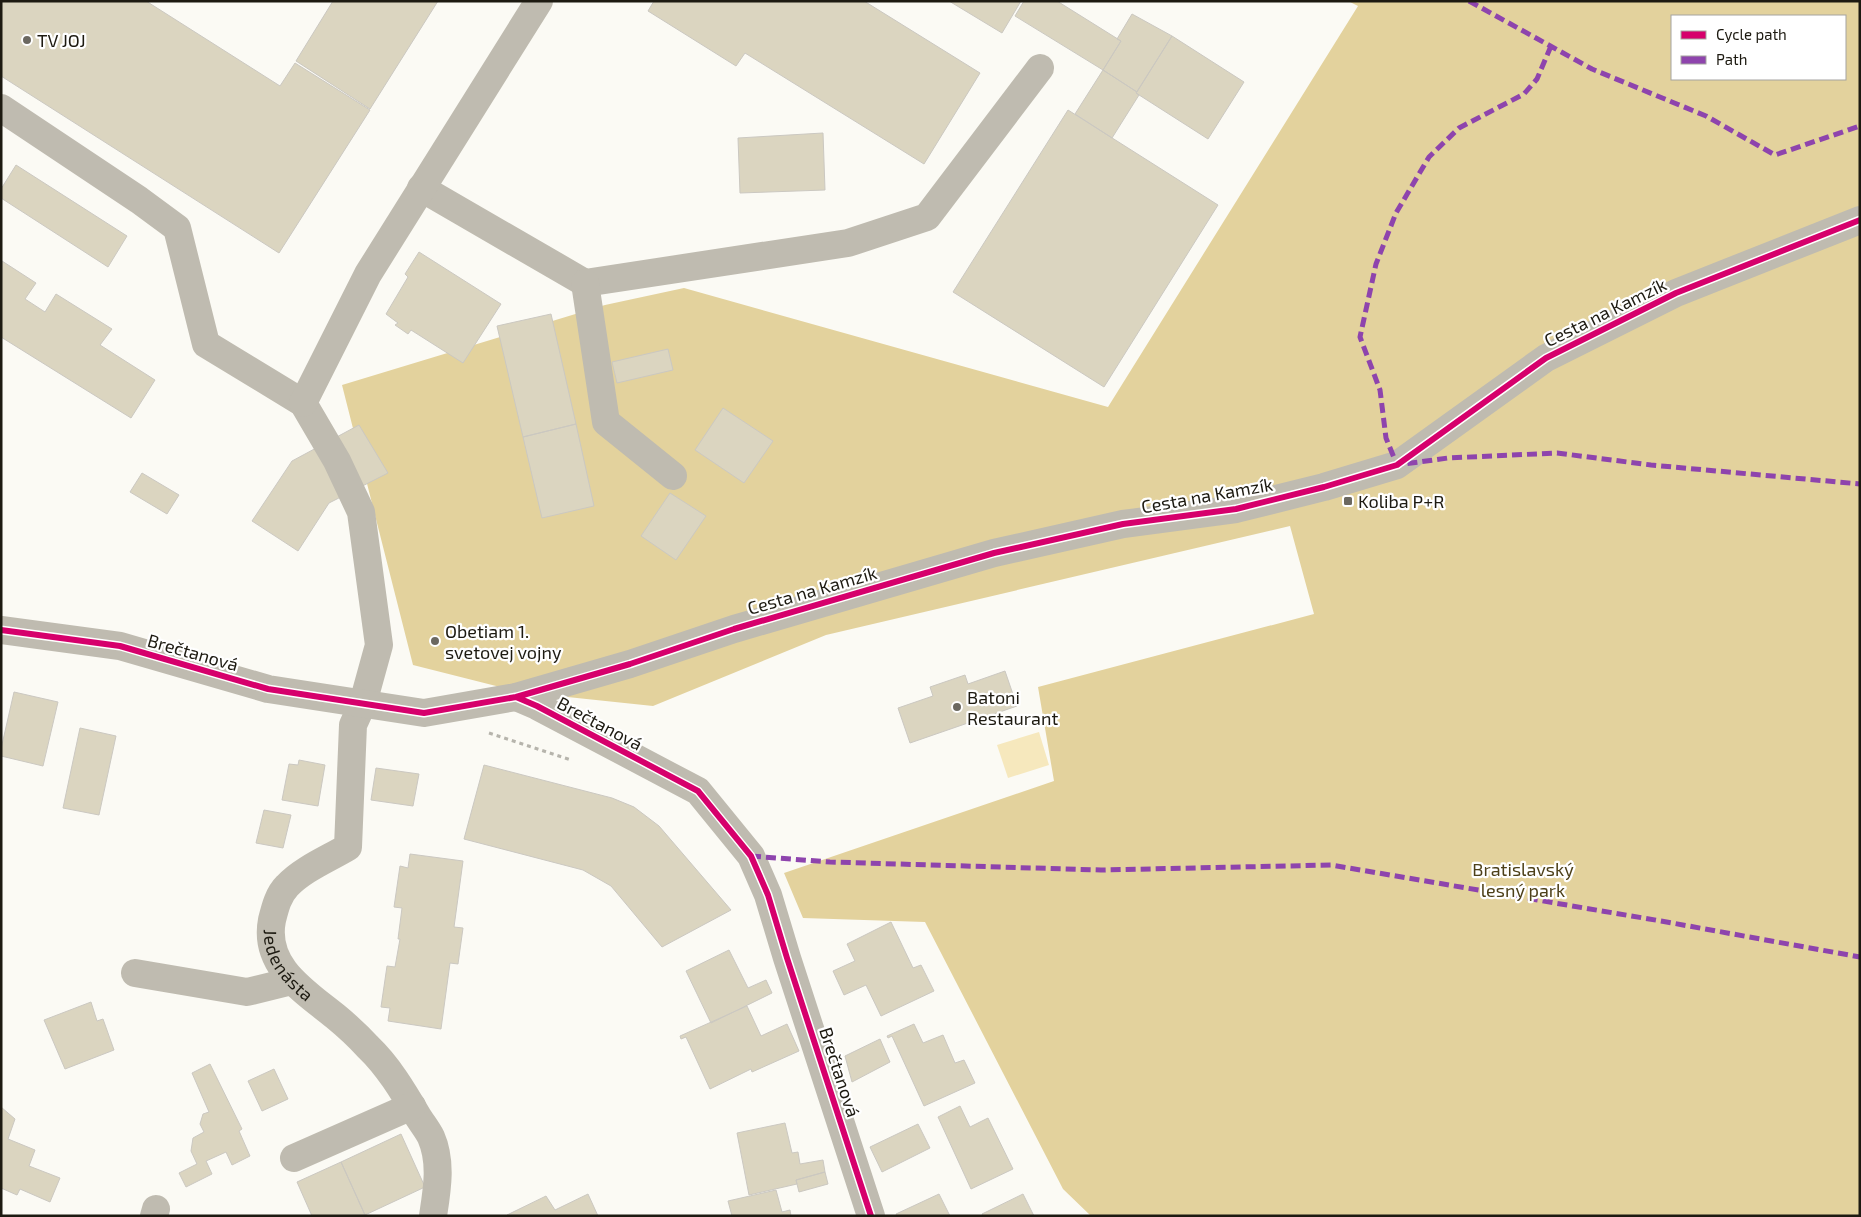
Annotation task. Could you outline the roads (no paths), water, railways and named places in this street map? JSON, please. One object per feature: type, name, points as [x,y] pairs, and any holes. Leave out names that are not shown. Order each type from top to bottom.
[{"type":"street","points":[[303,403],[368,274],[539,1]]},
{"type":"street","points":[[421,188],[585,284],[848,243],[927,217],[1040,68]]},
{"type":"street","points":[[1,108],[139,200],[177,228],[206,344],[303,403],[337,461],[361,512],[379,645],[363,703]]},
{"type":"street","name":"Cesta na Kamzík","points":[[516,697],[630,664],[734,629],[994,553],[1123,524],[1236,509],[1324,487],[1397,465],[1546,358],[1676,293],[1860,220]]},
{"type":"street","points":[[585,284],[606,422],[673,476]]},
{"type":"street","name":"Brečtanová","points":[[1,630],[120,646],[268,689],[424,713],[516,697],[698,792],[751,856],[768,895],[871,1216]]},
{"type":"street","name":"Jedenásta","points":[[363,703],[353,725],[348,848],[294,880],[286,887],[274,908],[271,927],[272,944],[278,961],[292,981],[369,1047],[391,1074],[431,1138],[438,1169],[433,1216]]},
{"type":"street","points":[[135,973],[247,992],[292,981]]},
{"type":"street","points":[[294,1158],[412,1106]]},
{"type":"place","name":"TV JOJ","points":[[27,40]]},
{"type":"place","name":"Koliba P+R","points":[[1348,501]]},
{"type":"place","name":"Obetiam 1. svetovej vojny","points":[[435,641]]},
{"type":"place","name":"Batoni Restaurant","points":[[957,707]]},
{"type":"park label","name":"Bratislavský lesný park","points":[[1523,880]]}]
